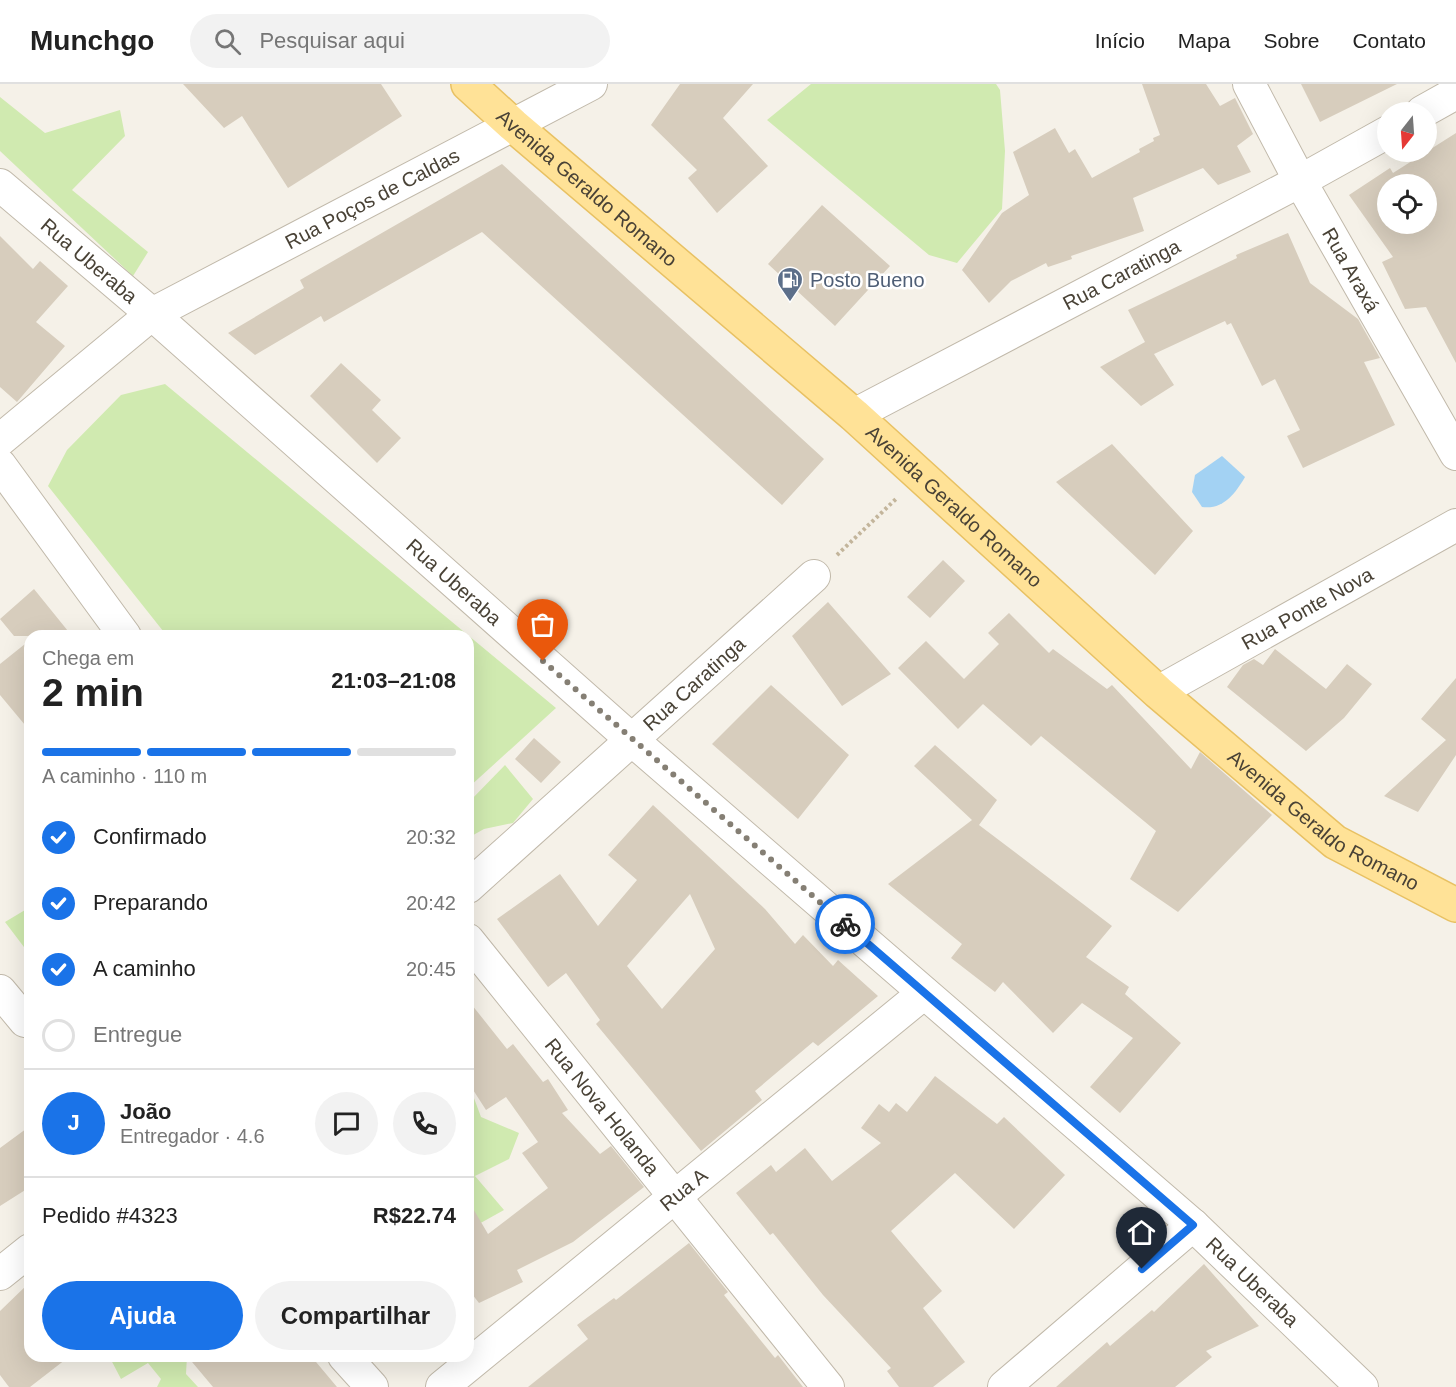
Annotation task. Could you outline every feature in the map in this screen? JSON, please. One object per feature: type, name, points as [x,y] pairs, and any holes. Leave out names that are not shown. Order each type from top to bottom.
[{"type":"main road","name":"Avenida Geraldo Romano","points":[[468,84],[513,125],[854,415],[1158,692],[1335,842],[1456,905]]},
{"type":"street","name":"Rua Poços de Caldas","points":[[0,440],[152,314],[591,84]]},
{"type":"street","name":"Rua Araxá","points":[[1249,84],[1300,181],[1456,454]]},
{"type":"street","points":[[1437,104],[1456,93]]},
{"type":"street","name":"Rua Caratinga","points":[[854,415],[1300,181],[1377,138]]},
{"type":"street","name":"Rua Uberaba","points":[[0,185],[152,314],[632,740],[1193,1225],[1362,1387]]},
{"type":"street","points":[[0,465],[121,630]]},
{"type":"street","name":"Rua Ponte Nova","points":[[1158,692],[1456,525]]},
{"type":"street","name":"Rua Caratinga","points":[[474,882],[813,576]]},
{"type":"street","name":"Rua Nova Holanda","points":[[474,948],[828,1387]]},
{"type":"street","points":[[0,991],[24,1022]]},
{"type":"street","name":"Rua A","points":[[474,1361],[924,993]]},
{"type":"street","points":[[1004,1387],[1193,1225]]},
{"type":"street","points":[[0,1274],[24,1255]]},
{"type":"street","points":[[349,1362],[372,1387]]},
{"type":"street","name":"Rua A","points":[[442,1387],[473,1362]]},
{"type":"path","points":[[813,576],[920,477]]},
{"type":"green space","points":[[811,84],[996,84],[1000,90],[1005,151],[1002,209],[957,263],[929,255],[767,120]]},
{"type":"green space","points":[[0,97],[45,133],[120,110],[125,136],[72,190],[148,252],[133,276],[0,151]]},
{"type":"green space","points":[[165,384],[462,630],[162,630],[48,486],[67,450],[121,395]]},
{"type":"green space","points":[[474,640],[556,708],[474,783]]},
{"type":"green space","points":[[505,765],[533,799],[513,823],[484,829],[474,835],[474,797]]},
{"type":"green space","points":[[24,911],[24,947],[5,922]]},
{"type":"green space","points":[[474,1098],[481,1117],[519,1133],[509,1159],[475,1176],[504,1210],[474,1227]]},
{"type":"green space","points":[[112,1362],[187,1362],[186,1374],[198,1387],[157,1387],[161,1379],[148,1363],[121,1379]]},
{"type":"water","points":[[1222,456],[1245,477],[1228,500],[1216,506],[1202,507],[1192,492],[1195,475]]},
{"type":"building","points":[[183,84],[381,84],[402,116],[288,188],[242,116],[224,128]]},
{"type":"building","points":[[680,84],[753,84],[723,118],[768,166],[717,213],[688,178],[697,170],[651,125]]},
{"type":"building","points":[[1142,84],[1206,84],[1220,106],[1235,98],[1253,134],[1237,146],[1251,172],[1218,185],[1203,168],[1133,198],[1144,231],[1071,256],[1072,259],[1048,267],[1046,263],[1011,281],[989,303],[962,270],[1002,213],[1029,195],[1013,152],[1055,128],[1069,153],[1075,149],[1092,178],[1140,152],[1139,149],[1160,135]]},
{"type":"building","points":[[1301,84],[1397,84],[1320,122]]},
{"type":"building","points":[[1456,133],[1456,363],[1426,307],[1405,309],[1382,262],[1393,257],[1349,195],[1377,177],[1377,234],[1437,234],[1437,174],[1381,174],[1390,168],[1393,173],[1410,162],[1437,162],[1437,145]]},
{"type":"building","points":[[502,164],[824,459],[782,505],[482,232],[324,322],[321,316],[255,355],[228,333],[304,288],[300,280]]},
{"type":"building","points":[[822,205],[890,266],[835,326],[768,264]]},
{"type":"building","points":[[1288,233],[1310,283],[1358,319],[1380,358],[1364,362],[1395,425],[1303,468],[1287,436],[1300,430],[1275,379],[1262,386],[1231,323],[1227,325],[1225,321],[1154,354],[1174,385],[1141,406],[1100,367],[1145,342],[1128,310],[1237,258],[1236,255]]},
{"type":"building","points":[[0,236],[33,269],[40,261],[68,286],[36,322],[65,346],[17,402],[0,387]]},
{"type":"building","points":[[341,363],[381,400],[372,410],[401,438],[377,463],[310,396]]},
{"type":"building","points":[[1112,444],[1193,531],[1155,575],[1056,482]]},
{"type":"building","points":[[943,560],[965,581],[930,618],[907,597]]},
{"type":"building","points":[[34,589],[67,630],[24,630],[24,636],[14,636],[0,619]]},
{"type":"building","points":[[828,602],[891,674],[842,706],[792,636]]},
{"type":"building","points":[[1009,613],[1049,653],[1053,649],[1107,689],[1112,685],[1191,769],[1200,752],[1272,815],[1178,912],[1130,879],[1156,831],[1041,736],[1031,746],[983,704],[958,729],[898,668],[926,641],[964,679],[999,644],[988,633]]},
{"type":"building","points":[[24,645],[24,724],[0,695],[0,664]]},
{"type":"building","points":[[1275,649],[1326,689],[1347,664],[1372,684],[1344,718],[1306,751],[1227,687],[1243,665],[1254,659],[1263,665]]},
{"type":"building","points":[[1456,678],[1456,755],[1418,812],[1384,796],[1446,740],[1421,719]]},
{"type":"building","points":[[771,685],[849,755],[798,819],[712,744]]},
{"type":"building","points":[[534,738],[561,762],[541,783],[515,759]]},
{"type":"building","points":[[935,745],[997,800],[979,825],[1112,926],[1086,957],[1129,987],[1125,994],[1181,1043],[1120,1113],[1090,1087],[1133,1038],[1082,1003],[1053,1033],[1003,982],[995,992],[951,958],[962,944],[888,884],[972,820],[914,766]]},
{"type":"building","points":[[653,805],[765,909],[795,944],[803,935],[833,966],[838,960],[878,996],[818,1046],[813,1042],[755,1091],[762,1100],[701,1151],[596,1024],[600,1020],[566,973],[548,987],[497,919],[560,874],[598,926],[637,880],[608,855]],"holes":[[[690,894],[715,949],[662,1009],[627,966]]]},
{"type":"building","points":[[474,1008],[507,1049],[513,1044],[543,1082],[548,1079],[568,1110],[562,1113],[600,1154],[611,1146],[644,1187],[573,1242],[517,1270],[523,1282],[479,1303],[474,1297],[474,1210],[488,1234],[548,1188],[522,1153],[538,1142],[506,1097],[486,1110],[474,1091]]},
{"type":"building","points":[[935,1076],[997,1124],[1004,1117],[1065,1175],[1014,1229],[955,1173],[891,1231],[942,1291],[923,1308],[965,1362],[933,1387],[899,1387],[887,1371],[891,1368],[823,1295],[773,1233],[770,1235],[736,1193],[771,1165],[776,1172],[805,1148],[832,1181],[881,1143],[861,1128],[879,1104],[889,1112],[896,1103],[907,1112]]},
{"type":"building","points":[[24,1130],[24,1191],[0,1206],[0,1148]]},
{"type":"building","points":[[689,1243],[728,1292],[724,1295],[775,1358],[778,1355],[803,1387],[528,1387],[588,1339],[577,1325],[614,1298],[616,1300]]},
{"type":"building","points":[[1204,1264],[1259,1326],[1206,1351],[1212,1357],[1175,1387],[1056,1387],[1107,1342],[1110,1346],[1152,1310],[1154,1312]]},
{"type":"building","points":[[24,1288],[24,1362],[62,1362],[30,1387],[9,1387],[0,1375],[0,1311]]},
{"type":"building","points":[[192,1362],[316,1362],[337,1387],[213,1387]]},
{"type":"way so far","points":[[543,661],[845,924]]},
{"type":"place","name":"Posto Bueno","points":[[790,303]]},
{"type":"route","points":[[845,924],[1193,1225],[1142,1269]]}]
